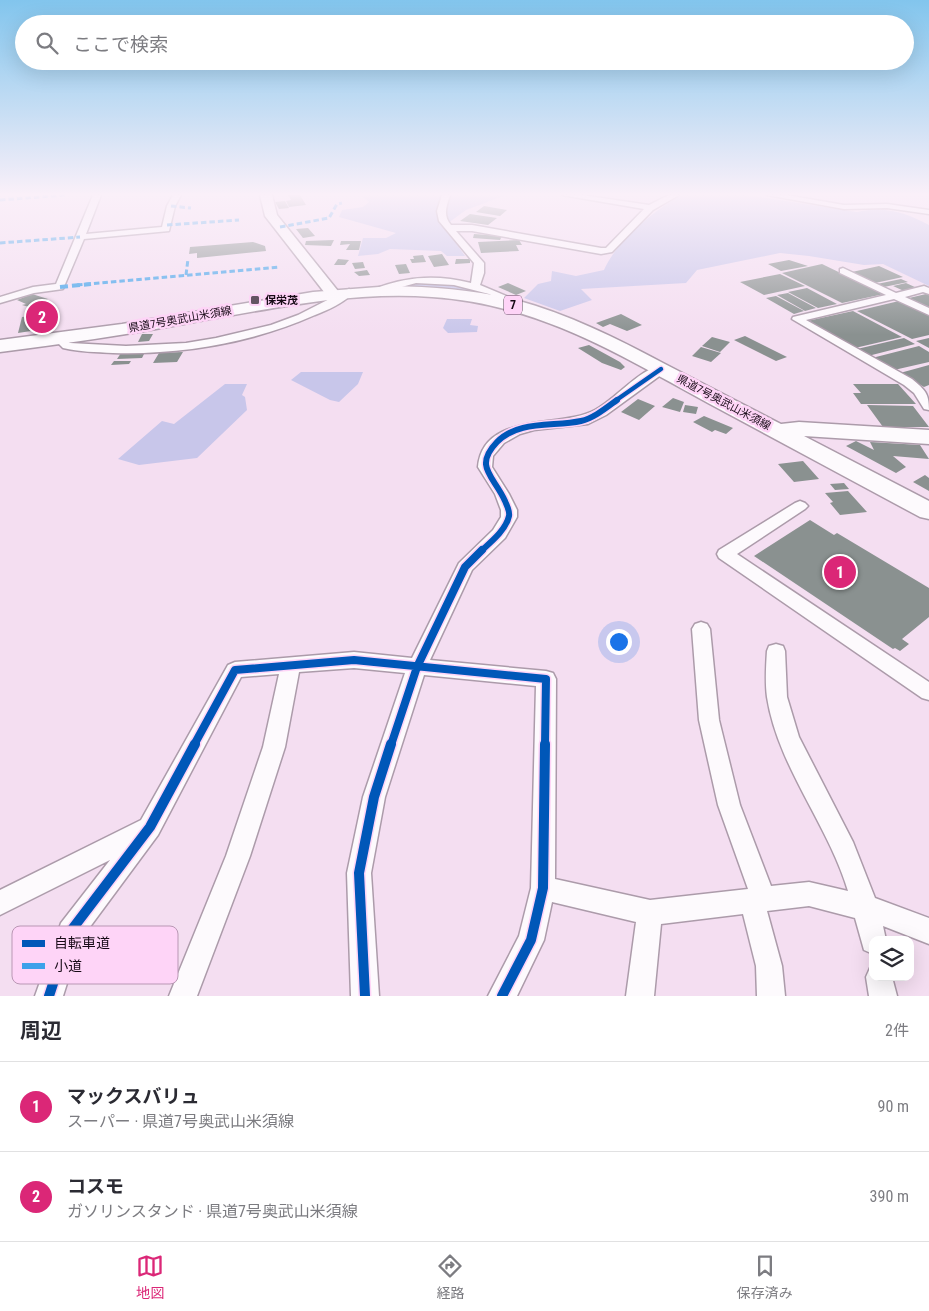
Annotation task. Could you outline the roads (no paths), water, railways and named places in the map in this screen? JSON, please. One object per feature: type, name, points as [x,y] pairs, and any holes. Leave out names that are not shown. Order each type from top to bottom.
[{"type":"main road","name":"県道7号奥武山米須線","points":[[0,346],[60,339],[167,322],[278,301],[341,293],[380,290],[466,295],[526,308],[599,337],[929,511]]},
{"type":"main road","name":"県道7号奥武山米須線","points":[[779,431],[799,429],[929,437]]},
{"type":"street","points":[[0,300],[33,290],[60,287],[78,241]]},
{"type":"street","points":[[60,339],[67,346],[100,348],[154,348],[200,344],[258,333],[322,309],[341,293],[294,241]]},
{"type":"street","points":[[460,241],[479,263],[479,273],[475,286]]},
{"type":"street","points":[[548,241],[601,251],[609,250],[617,241]]},
{"type":"street","points":[[843,271],[929,312]]},
{"type":"street","points":[[380,290],[400,282],[420,280],[444,281],[475,286],[508,298],[526,308]]},
{"type":"street","points":[[929,291],[924,289],[797,319],[908,382],[918,390],[929,406]]},
{"type":"street","points":[[365,996],[359,873],[374,798],[416,667],[465,567],[499,534],[509,517],[509,510],[502,494],[485,467],[486,455],[499,440],[515,431],[533,426],[583,421],[601,412],[661,369]]},
{"type":"street","points":[[800,506],[725,554],[929,692]]},
{"type":"street","points":[[701,629],[709,720],[729,805],[758,900],[769,966],[771,996]]},
{"type":"street","points":[[776,651],[777,697],[791,743],[818,801],[845,850],[867,908],[872,936]]},
{"type":"street","points":[[75,926],[150,828],[235,670],[354,660],[546,679],[544,888],[531,940],[502,996]]},
{"type":"street","points":[[183,996],[238,856],[274,747],[291,665]]},
{"type":"street","points":[[0,903],[150,828]]},
{"type":"street","points":[[544,888],[650,913],[809,894],[867,908],[929,932]]},
{"type":"street","points":[[640,996],[650,913]]},
{"type":"street","points":[[880,981],[883,996]]},
{"type":"street","points":[[49,996],[53,984]]},
{"type":"place","name":"保栄茂","points":[[255,300]]},
{"type":"place","name":"コスモ","points":[[42,317]]},
{"type":"place","name":"マックスバリュ","points":[[840,572]]}]
